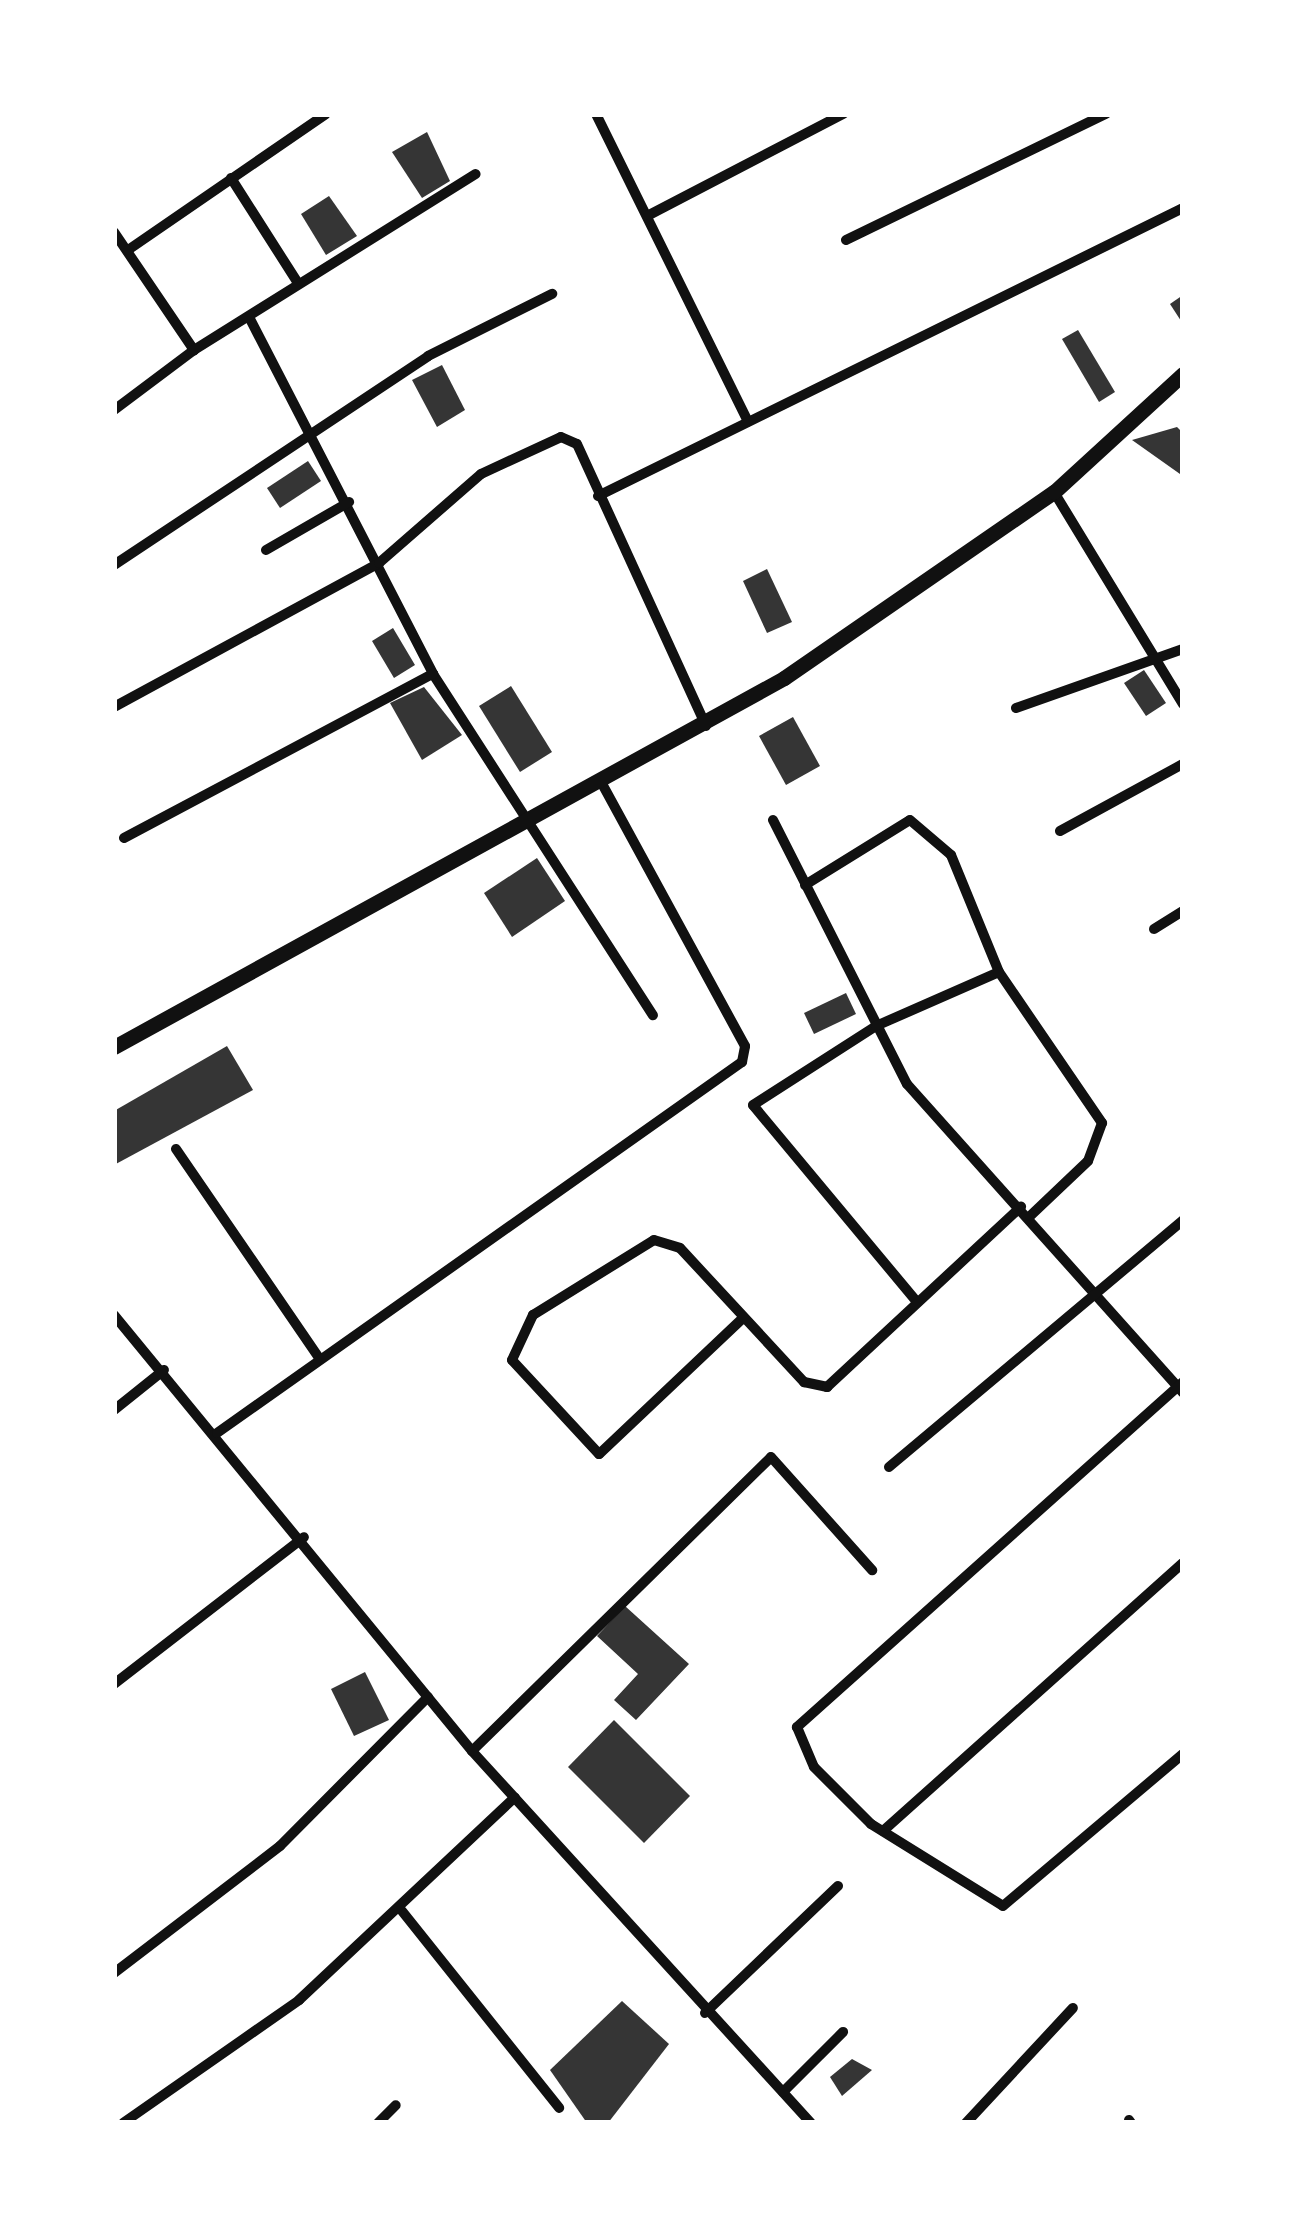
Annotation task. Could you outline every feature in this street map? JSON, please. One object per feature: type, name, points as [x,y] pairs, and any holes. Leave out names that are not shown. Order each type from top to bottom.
[{"type":"main road","points":[[114,1047],[706,726],[1054,492],[1183,374]]},
{"type":"street","points":[[128,250],[326,114]]},
{"type":"street","points":[[596,114],[748,422]]},
{"type":"street","points":[[649,214],[842,114]]},
{"type":"street","points":[[846,240],[1106,114]]},
{"type":"street","points":[[114,410],[296,280],[476,174]]},
{"type":"street","points":[[230,178],[296,280]]},
{"type":"street","points":[[598,496],[1183,208]]},
{"type":"street","points":[[114,232],[194,350]]},
{"type":"street","points":[[114,565],[318,436],[428,356],[552,294]]},
{"type":"street","points":[[249,317],[318,436],[433,674],[653,1015]]},
{"type":"street","points":[[114,707],[379,563],[481,474],[561,437],[577,445],[706,726]]},
{"type":"street","points":[[1054,492],[1183,704]]},
{"type":"street","points":[[266,550],[349,502]]},
{"type":"street","points":[[1016,709],[1183,649]]},
{"type":"street","points":[[124,838],[433,674]]},
{"type":"street","points":[[1060,831],[1183,764]]},
{"type":"street","points":[[217,1432],[746,1057],[600,780]]},
{"type":"street","points":[[772,820],[908,1084],[1181,1387],[912,1615],[797,1727],[814,1767],[883,1831],[1011,1906],[1183,1754]]},
{"type":"street","points":[[743,1318],[599,1454],[512,1360],[533,1315],[655,1240],[680,1248],[743,1318],[822,1389],[917,1302],[1088,1161],[1102,1123],[999,972],[951,855],[917,821],[805,885]]},
{"type":"street","points":[[1154,929],[1183,911]]},
{"type":"street","points":[[917,1302],[753,1112],[774,1082],[876,1026],[999,972]]},
{"type":"street","points":[[176,1149],[320,1358]]},
{"type":"street","points":[[889,1467],[1183,1220]]},
{"type":"street","points":[[114,1315],[304,1537],[472,1750],[705,2013],[811,2123]]},
{"type":"street","points":[[114,1410],[164,1370]]},
{"type":"street","points":[[472,1750],[771,1457],[872,1570]]},
{"type":"street","points":[[114,1684],[304,1537]]},
{"type":"street","points":[[883,1831],[1183,1563]]},
{"type":"street","points":[[114,1973],[280,1846],[428,1697]]},
{"type":"street","points":[[123,2123],[299,2000],[402,1911],[515,1797]]},
{"type":"street","points":[[705,2013],[838,1886]]},
{"type":"street","points":[[402,1911],[559,2108]]},
{"type":"street","points":[[966,2123],[1073,2008]]},
{"type":"street","points":[[783,2092],[843,2032]]},
{"type":"street","points":[[378,2123],[396,2105]]},
{"type":"building","points":[[427,132],[450,181],[422,198],[392,152]]},
{"type":"building","points":[[329,196],[357,236],[326,255],[301,214]]},
{"type":"building","points":[[1183,295],[1183,324],[1170,304]]},
{"type":"building","points":[[1078,330],[1115,392],[1099,402],[1062,339]]},
{"type":"building","points":[[442,365],[465,410],[437,427],[412,380]]},
{"type":"building","points":[[1177,427],[1183,433],[1180,474],[1132,440]]},
{"type":"building","points":[[308,461],[321,481],[280,508],[267,488]]},
{"type":"building","points":[[767,569],[792,622],[767,633],[743,581]]},
{"type":"building","points":[[393,628],[415,665],[394,678],[372,641]]},
{"type":"building","points":[[1144,670],[1166,703],[1146,716],[1124,683]]},
{"type":"building","points":[[511,686],[552,752],[520,772],[479,706]]},
{"type":"building","points":[[424,687],[462,735],[422,760],[390,703]]},
{"type":"building","points":[[793,717],[820,766],[786,785],[759,736]]},
{"type":"building","points":[[537,858],[565,901],[512,937],[484,893]]},
{"type":"building","points":[[846,993],[856,1014],[814,1034],[804,1013]]},
{"type":"building","points":[[227,1046],[253,1090],[114,1165],[114,1111]]},
{"type":"building","points":[[625,1606],[689,1664],[636,1720],[614,1700],[638,1674],[597,1636]]},
{"type":"building","points":[[365,1672],[389,1720],[354,1736],[331,1689]]},
{"type":"building","points":[[614,1720],[690,1796],[644,1843],[568,1767]]},
{"type":"building","points":[[622,2001],[669,2044],[608,2123],[587,2123],[550,2070]]},
{"type":"building","points":[[852,2059],[872,2070],[842,2096],[830,2077]]}]
